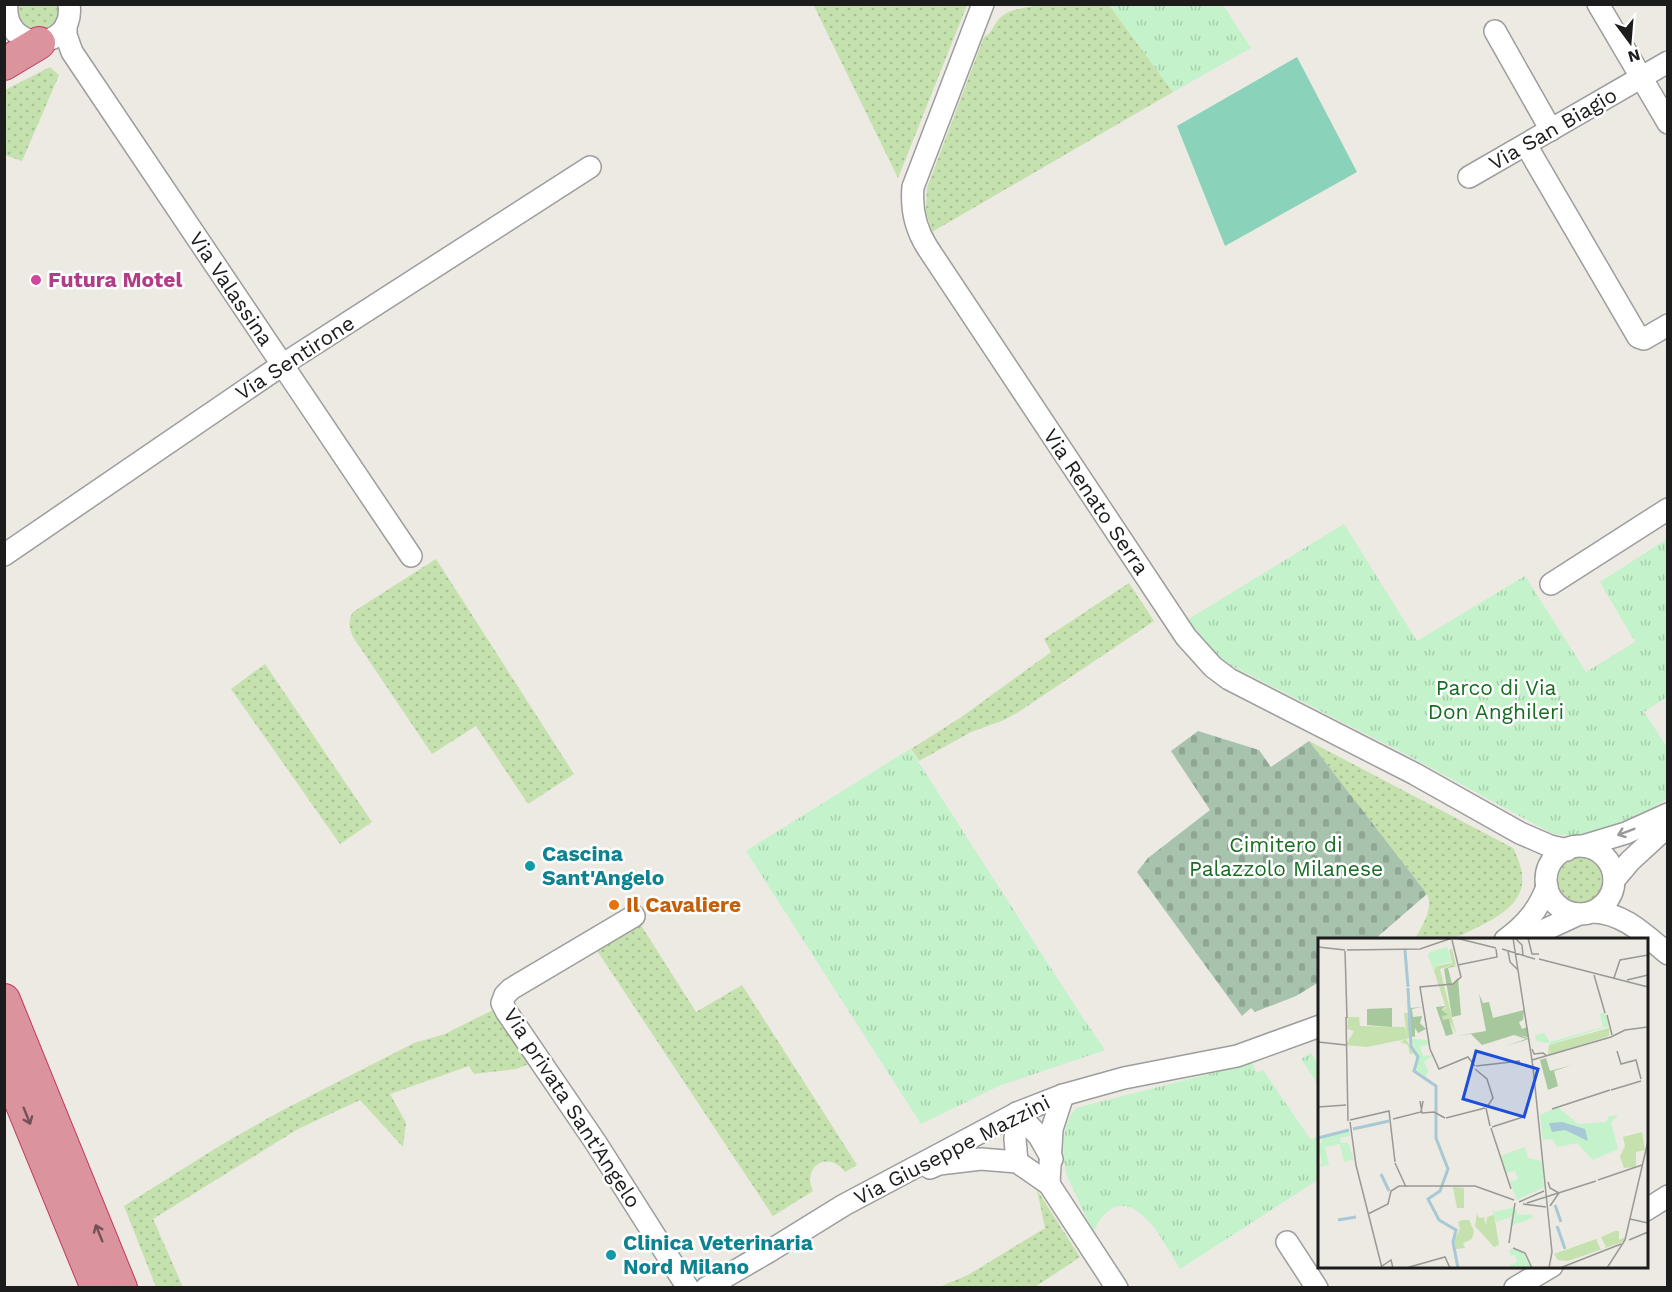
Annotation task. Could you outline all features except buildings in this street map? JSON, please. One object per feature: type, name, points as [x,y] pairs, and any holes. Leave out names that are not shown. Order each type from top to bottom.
[{"type":"highway","points":[[4,64],[17,29]]},
{"type":"highway","points":[[4,1000],[121,1287]]},
{"type":"highway","points":[[4,1061],[97,1287]]},
{"type":"street","points":[[1598,4],[1668,123]]},
{"type":"street","name":"Via Renato Serra","points":[[984,9],[915,180],[912,200],[917,226],[927,247],[1180,628],[1198,653],[1228,679],[1415,774],[1520,832],[1550,846],[1575,848]]},
{"type":"street","name":"Via Valassina","points":[[17,29],[57,36],[67,15]]},
{"type":"street","name":"Via Valassina","points":[[67,15],[66,35],[72,52],[411,556]]},
{"type":"street","points":[[17,29],[72,52]]},
{"type":"street","points":[[1495,31],[1551,130]]},
{"type":"street","name":"Via San Biagio","points":[[1470,177],[1668,62]]},
{"type":"street","points":[[1526,145],[1638,337],[1644,339],[1668,325]]},
{"type":"street","name":"Via Sentirone","points":[[4,555],[282,365],[590,167]]},
{"type":"street","points":[[1551,584],[1668,509]]},
{"type":"street","points":[[1506,938],[1524,925],[1540,904],[1557,856],[1575,848],[1626,833],[1668,814]]},
{"type":"street","points":[[1525,938],[1586,913],[1607,901],[1614,884],[1630,861],[1668,826]]},
{"type":"street","name":"Via Renato Serra","points":[[1520,832],[1541,854],[1545,862],[1547,880]]},
{"type":"street","points":[[1575,848],[1604,857],[1610,864],[1614,884],[1625,912],[1637,928]]},
{"type":"street","points":[[1547,880],[1554,902],[1562,909],[1611,914],[1637,928],[1668,954]]},
{"type":"street","name":"Via privata Sant'Angelo","points":[[634,916],[511,989],[505,995],[502,1003],[596,1143],[688,1287]]},
{"type":"street","name":"Via Giuseppe Mazzini","points":[[706,1287],[844,1205],[1017,1113],[1063,1095],[1124,1078],[1237,1056],[1318,1027]]},
{"type":"street","points":[[1049,1184],[1053,1129],[1063,1095]]},
{"type":"street","points":[[1017,1113],[1039,1136],[1052,1159]]},
{"type":"street","points":[[1017,1113],[1015,1139],[1017,1162]]},
{"type":"street","points":[[844,1205],[893,1186],[939,1164],[981,1159],[1017,1162],[1049,1184],[1117,1287]]},
{"type":"street","points":[[1648,1208],[1668,1196]]},
{"type":"street","points":[[1287,1242],[1317,1287]]},
{"type":"street","points":[[1515,1287],[1548,1268]]},
{"type":"green space","points":[[16,4],[62,5],[58,22],[47,29],[38,31],[18,21]]},
{"type":"green space","points":[[967,5],[898,178],[814,6]]},
{"type":"green space","points":[[1040,5],[1109,5],[1173,92],[932,232],[926,211],[927,188],[984,37],[1003,15],[1018,9]]},
{"type":"green space","points":[[1109,5],[1223,5],[1251,48],[1173,92]]},
{"type":"green space","points":[[1297,57],[1357,172],[1225,246],[1177,126]]},
{"type":"green space","points":[[50,67],[59,75],[22,161],[5,155],[5,90]]},
{"type":"green space","name":"Parco di Via Don Anghileri","points":[[1344,524],[1417,641],[1525,576],[1586,672],[1635,642],[1600,582],[1667,539],[1667,697],[1644,712],[1667,747],[1667,799],[1627,820],[1595,831],[1564,835],[1551,833],[1413,758],[1230,665],[1212,651],[1187,620]]},
{"type":"green space","points":[[436,559],[574,774],[528,804],[476,726],[432,754],[353,637],[350,621],[353,612]]},
{"type":"green space","points":[[1129,583],[1154,621],[1020,711],[1004,720],[971,732],[919,761],[911,749],[960,718],[1051,652],[1044,639]]},
{"type":"green space","points":[[265,664],[372,822],[340,844],[231,689]]},
{"type":"green space","name":"Cimitero di Palazzolo Milanese","points":[[1198,731],[1259,750],[1271,767],[1309,741],[1427,894],[1376,938],[1318,938],[1318,983],[1296,996],[1255,1012],[1251,1008],[1242,1016],[1137,872],[1148,858],[1210,810],[1171,751]]},
{"type":"green space","points":[[1309,741],[1513,848],[1522,875],[1522,886],[1512,905],[1491,920],[1452,938],[1416,938],[1428,911],[1427,894]]},
{"type":"green space","points":[[910,749],[1105,1050],[999,1086],[921,1124],[746,851]]},
{"type":"green space","points":[[1580,856],[1597,863],[1604,880],[1597,897],[1580,904],[1563,897],[1556,880],[1563,863]]},
{"type":"green space","points":[[639,922],[696,1012],[742,985],[857,1165],[845,1172],[839,1165],[832,1162],[819,1164],[811,1174],[810,1182],[813,1191],[773,1216],[596,949]]},
{"type":"green space","points":[[495,1009],[531,1063],[516,1069],[474,1074],[469,1066],[390,1094],[406,1123],[403,1147],[360,1100],[298,1129],[153,1219],[183,1287],[156,1287],[124,1206],[221,1145],[279,1112],[414,1043],[445,1034]]},
{"type":"green space","points":[[1311,1053],[1318,1064],[1318,1084],[1301,1059]]},
{"type":"green space","points":[[1252,1063],[1257,1073],[1263,1070],[1311,1140],[1318,1136],[1318,1180],[1180,1269],[1151,1224],[1130,1207],[1119,1206],[1107,1212],[1093,1232],[1066,1174],[1063,1148],[1065,1131],[1076,1108]]},
{"type":"green space","points":[[1037,1190],[1080,1257],[1035,1287],[939,1287],[968,1275],[1045,1228]]},
{"type":"place","name":"Futura Motel","points":[[36,280]]},
{"type":"place","name":"Cascina Sant'Angelo","points":[[530,866]]},
{"type":"place","name":"Il Cavaliere","points":[[614,905]]},
{"type":"place","name":"Clinica Veterinaria Nord Milano","points":[[611,1255]]}]
